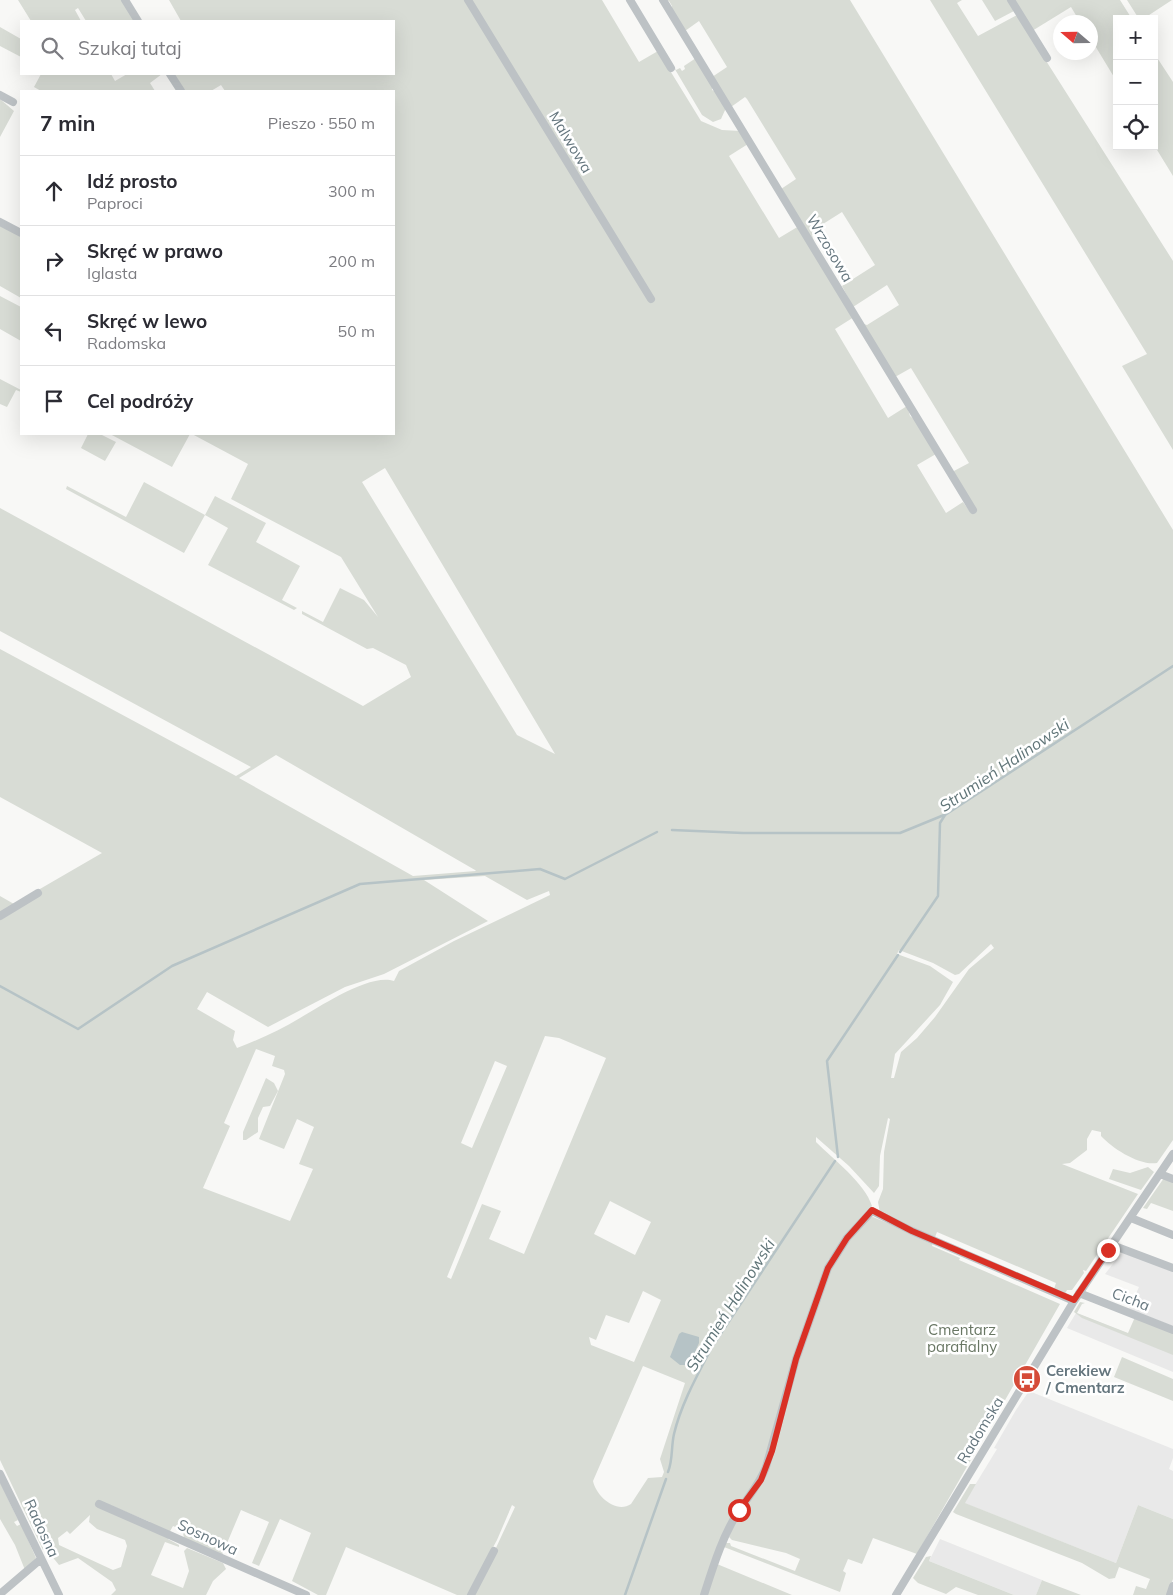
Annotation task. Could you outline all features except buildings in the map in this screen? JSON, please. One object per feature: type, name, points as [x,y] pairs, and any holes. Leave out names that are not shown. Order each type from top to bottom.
[{"type":"street","points":[[125,0],[137,20]]},
{"type":"street","name":"Malwowa","points":[[468,0],[650,299]]},
{"type":"street","points":[[630,0],[671,68]]},
{"type":"street","name":"Wrzosowa","points":[[663,0],[973,510]]},
{"type":"street","points":[[1011,0],[1047,58]]},
{"type":"street","points":[[171,75],[180,90]]},
{"type":"street","points":[[0,95],[13,102]]},
{"type":"street","points":[[0,222],[20,232]]},
{"type":"street","points":[[0,916],[38,893]]},
{"type":"street","name":"Radomska","points":[[896,1595],[1074,1300],[1173,1154]]},
{"type":"street","points":[[1160,1174],[1173,1179]]},
{"type":"street","points":[[704,1595],[715,1560],[739,1510],[761,1480],[766,1467],[796,1359],[828,1268],[847,1238],[872,1210],[912,1231],[1074,1300]]},
{"type":"street","points":[[1131,1218],[1173,1234]]},
{"type":"street","points":[[1112,1245],[1173,1268]]},
{"type":"street","name":"Cicha","points":[[1079,1293],[1173,1330]]},
{"type":"street","name":"Radosna","points":[[0,1474],[59,1595]]},
{"type":"street","name":"Sosnowa","points":[[99,1504],[306,1595]]},
{"type":"street","points":[[471,1595],[494,1551]]},
{"type":"street","points":[[0,1594],[41,1559]]},
{"type":"street","points":[[1170,1595],[1173,1586]]},
{"type":"shaded area","points":[[1123,1251],[1173,1270],[1173,1326],[1129,1309],[1139,1287],[1105,1274]]},
{"type":"shaded area","points":[[1076,1313],[1173,1351],[1173,1372],[1067,1328]]},
{"type":"shaded area","points":[[682,1332],[699,1337],[699,1343],[689,1365],[680,1365],[670,1357],[679,1334]]},
{"type":"shaded area","points":[[1029,1391],[1173,1449],[1173,1458],[1169,1469],[1173,1471],[1173,1519],[1138,1505],[1116,1563],[964,1503],[997,1449],[994,1448],[1016,1410]]},
{"type":"shaded area","points":[[940,1539],[1042,1580],[1036,1595],[1014,1595],[929,1561]]},
{"type":"green space","points":[[18,0],[123,0],[135,20],[85,20],[78,8],[75,10],[80,20],[30,20]]},
{"type":"green space","name":"Cmentarz parafialny","points":[[169,0],[602,0],[639,62],[658,51],[701,121],[722,130],[741,131],[748,144],[729,156],[779,238],[799,226],[854,317],[835,329],[888,418],[907,406],[910,416],[916,421],[936,454],[917,465],[946,513],[963,502],[971,513],[952,472],[969,463],[911,368],[895,377],[864,324],[867,325],[899,305],[887,285],[853,307],[842,286],[875,265],[842,212],[823,224],[825,227],[812,235],[815,244],[781,189],[796,179],[747,99],[745,97],[731,107],[712,77],[727,67],[699,21],[685,31],[671,9],[672,6],[669,1],[666,0],[850,0],[1173,530],[1173,1140],[1157,1163],[1150,1163],[1127,1156],[1106,1141],[1101,1136],[1101,1132],[1092,1130],[1087,1139],[1087,1150],[1070,1163],[1062,1164],[1138,1194],[1086,1271],[1083,1270],[1084,1273],[1072,1290],[1067,1290],[1065,1294],[1054,1289],[1056,1283],[937,1232],[935,1237],[880,1213],[878,1202],[883,1189],[884,1152],[890,1119],[888,1118],[880,1156],[879,1186],[874,1193],[849,1166],[816,1137],[816,1142],[856,1180],[872,1206],[828,1260],[798,1344],[784,1409],[828,1271],[838,1254],[868,1218],[873,1217],[933,1242],[932,1246],[960,1258],[959,1260],[1060,1304],[917,1554],[873,1538],[862,1564],[848,1559],[843,1571],[846,1573],[840,1592],[724,1547],[726,1543],[730,1543],[731,1546],[795,1571],[800,1559],[786,1553],[732,1540],[729,1537],[739,1505],[734,1506],[733,1510],[737,1511],[717,1564],[792,1595],[474,1595],[515,1507],[512,1505],[497,1540],[467,1595],[457,1595],[346,1547],[326,1595],[318,1595],[292,1581],[311,1533],[280,1519],[259,1566],[252,1563],[269,1522],[241,1510],[222,1555],[185,1541],[182,1530],[173,1526],[169,1533],[150,1524],[150,1522],[105,1503],[168,1536],[168,1539],[179,1545],[179,1547],[165,1542],[151,1575],[183,1588],[189,1571],[184,1551],[187,1548],[223,1563],[226,1569],[213,1581],[206,1595],[111,1595],[116,1590],[112,1582],[78,1558],[59,1565],[46,1549],[43,1550],[0,1460],[0,896],[14,904],[102,853],[0,797],[0,649],[236,776],[251,767],[0,631],[0,508],[363,706],[411,677],[406,665],[373,648],[367,649],[302,614],[302,611],[323,622],[340,588],[364,600],[378,617],[341,557],[231,499],[248,464],[194,435],[395,435],[395,90],[224,90],[221,85],[213,90],[183,90],[174,75],[395,75],[395,20],[180,20]],"holes":[[[385,468],[555,754],[517,735],[362,482]],[[276,755],[476,871],[413,876],[239,778]],[[485,876],[527,900],[549,891],[550,895],[454,941],[399,971],[394,981],[384,980],[359,986],[277,1031],[237,1048],[233,1040],[235,1031],[197,1009],[207,992],[268,1027],[345,987],[384,974],[488,921],[424,880]],[[991,944],[994,948],[969,969],[935,1017],[917,1038],[901,1052],[894,1078],[891,1078],[895,1054],[940,1005],[953,982],[930,966],[897,954],[899,950],[933,963],[955,975],[959,974]],[[545,1036],[559,1038],[606,1058],[524,1254],[489,1239],[501,1211],[482,1204],[451,1279],[447,1277]],[[256,1049],[275,1056],[272,1066],[284,1070],[285,1074],[259,1139],[284,1149],[297,1119],[314,1127],[299,1164],[313,1169],[290,1221],[203,1188],[230,1126],[224,1123]],[[495,1061],[507,1066],[472,1148],[461,1143]],[[610,1201],[651,1222],[635,1255],[594,1234]],[[643,1291],[661,1300],[634,1362],[591,1345],[589,1337],[596,1340],[606,1315],[629,1323]],[[643,1366],[685,1383],[660,1459],[664,1472],[662,1477],[648,1478],[631,1504],[619,1507],[602,1498],[593,1481]],[[90,1515],[89,1522],[97,1529],[125,1540],[127,1546],[121,1567],[113,1570],[59,1545],[58,1538],[67,1531],[70,1534]]]},
{"type":"green space","points":[[930,0],[962,0],[957,3],[978,36],[1017,15],[1173,261],[1173,450],[1122,366],[1147,354]]},
{"type":"green space","points":[[982,0],[1008,0],[1014,11],[995,21]]},
{"type":"green space","points":[[1013,0],[1120,0],[1129,15],[1113,15],[1113,75],[1098,51],[1098,15],[1076,15],[1071,7],[1058,15],[1053,15],[1053,18],[1032,31]]},
{"type":"green space","points":[[1127,0],[1172,0],[1149,15],[1136,15]]},
{"type":"green space","points":[[0,27],[20,38],[20,56],[0,46]]},
{"type":"green space","points":[[663,49],[676,70],[680,68],[682,71],[685,69],[684,66],[696,58],[712,85],[712,90],[716,92],[726,108],[721,119],[713,122],[702,115]]},
{"type":"green space","points":[[1158,59],[1173,82],[1173,176],[1157,150]]},
{"type":"green space","points":[[40,75],[112,75],[115,81],[125,75],[161,75],[150,83],[154,90],[39,90],[34,87]]},
{"type":"green space","points":[[0,99],[14,111],[0,137]]},
{"type":"green space","points":[[0,225],[20,236],[20,297],[0,286]]},
{"type":"green space","points":[[0,296],[20,306],[20,340],[0,329]]},
{"type":"green space","points":[[0,379],[20,389],[20,392],[16,390],[7,407],[0,404]]},
{"type":"green space","points":[[88,435],[102,435],[116,442],[105,461],[81,448]]},
{"type":"green space","points":[[112,435],[189,435],[172,467]]},
{"type":"green space","points":[[144,482],[205,515],[184,553],[66,489],[67,486],[126,517]]},
{"type":"green space","points":[[215,496],[266,523],[256,542],[300,566],[282,600],[297,608],[294,610],[208,565],[228,528],[205,515]]},
{"type":"green space","points":[[266,1078],[274,1083],[278,1091],[270,1106],[263,1107],[258,1118],[258,1132],[243,1140],[243,1132]]},
{"type":"green space","points":[[1148,1167],[1154,1172],[1141,1190],[1109,1179],[1113,1169],[1130,1173]]},
{"type":"green space","points":[[1164,1178],[1173,1181],[1173,1211],[1151,1203],[1147,1209],[1143,1208]]},
{"type":"green space","points":[[1080,1302],[1085,1303],[1082,1304],[1077,1313],[1128,1333],[1135,1317],[1173,1332],[1173,1355],[1082,1318],[1074,1312]]},
{"type":"green space","points":[[1122,1357],[1173,1379],[1173,1401],[1114,1377]]},
{"type":"green space","points":[[0,1482],[18,1520],[14,1522],[17,1526],[21,1524],[36,1558],[25,1570],[15,1545],[0,1519]]},
{"type":"green space","points":[[970,1484],[976,1484],[965,1503],[1116,1563],[1138,1505],[1173,1519],[1173,1579],[1168,1595],[1133,1595],[1136,1586],[1146,1589],[1150,1579],[1119,1567],[1115,1578],[1109,1579],[1082,1563],[956,1514],[953,1512]]},
{"type":"green space","points":[[931,1556],[929,1561],[1014,1595],[978,1595],[956,1587],[946,1594],[918,1583],[913,1578],[926,1557]]},
{"type":"green space","points":[[1042,1580],[1044,1581],[1081,1595],[1036,1595]]},
{"type":"waterway","name":"Strumień Halinowski","points":[[900,952],[938,896],[940,823],[945,815],[1173,666]]},
{"type":"waterway","points":[[672,830],[743,833],[900,833],[944,815]]},
{"type":"waterway","points":[[0,986],[78,1029],[172,966],[360,884],[540,869],[565,879],[657,832]]},
{"type":"waterway","name":"Strumień Halinowski","points":[[838,1157],[827,1061],[898,955]]},
{"type":"waterway","name":"Strumień Halinowski","points":[[668,1472],[677,1423],[690,1389],[712,1347],[835,1161]]},
{"type":"waterway","name":"Strumień Halinowski","points":[[625,1595],[666,1479]]},
{"type":"place","name":"Cerekiew / Cmentarz","points":[[1027,1379]]},
{"type":"route","points":[[739,1510],[761,1480],[772,1451],[781,1409],[796,1359],[809,1318],[832,1258],[872,1210],[912,1231],[1074,1300],[1108,1250]]}]
